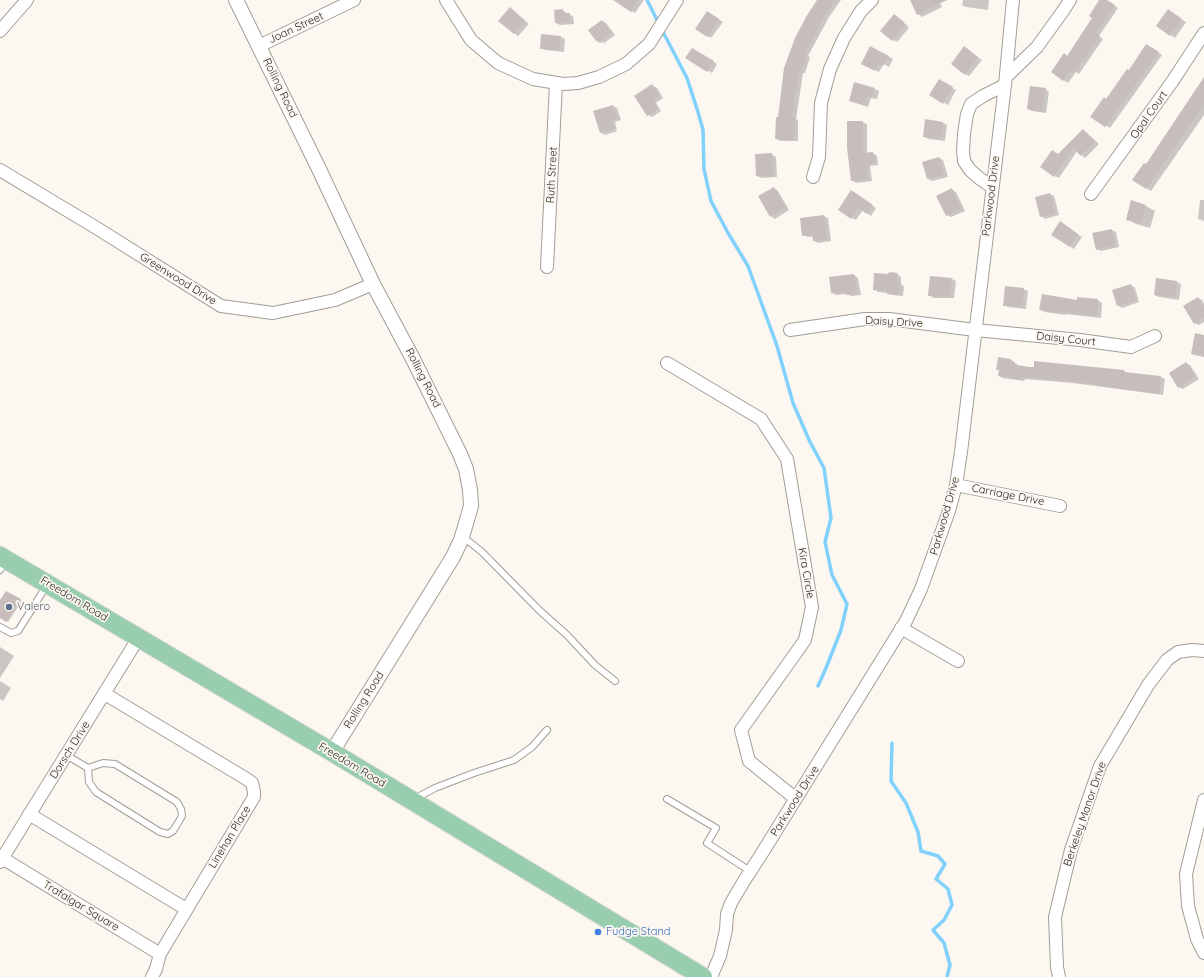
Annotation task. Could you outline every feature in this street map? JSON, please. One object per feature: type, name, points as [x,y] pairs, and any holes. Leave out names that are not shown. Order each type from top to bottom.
[{"type":"main road","name":"Freedom Road","points":[[2,562],[47,583],[139,637],[412,800],[703,977]]},
{"type":"street","points":[[0,31],[27,0]]},
{"type":"street","name":"Rolling Road","points":[[236,0],[373,284],[413,359],[460,454],[466,469],[470,490],[471,506],[462,536],[453,557],[332,752]]},
{"type":"street","name":"Joan Street","points":[[259,46],[354,0]]},
{"type":"street","points":[[446,0],[471,40],[498,63],[533,79],[563,84],[578,83],[599,77],[626,64],[649,44],[677,0]]},
{"type":"street","points":[[813,177],[819,157],[821,103],[830,69],[844,38],[861,11],[872,0]]},
{"type":"street","name":"Parkwood Drive","points":[[711,977],[726,930],[726,914],[750,871],[901,628],[924,582],[956,485],[1005,81],[1013,0]]},
{"type":"street","points":[[992,187],[970,170],[964,161],[963,151],[966,114],[971,104],[1005,81],[1037,47],[1070,0]]},
{"type":"street","name":"Opal Court","points":[[1091,194],[1172,82],[1204,33]]},
{"type":"street","name":"Ruth Street","points":[[547,267],[556,83]]},
{"type":"street","name":"Greenwood Drive","points":[[0,170],[95,227],[221,306],[273,313],[334,300],[373,284]]},
{"type":"street","name":"Daisy Drive","points":[[790,330],[865,319],[889,319],[975,330]]},
{"type":"street","name":"Daisy Court","points":[[975,330],[1080,340],[1131,347],[1155,336]]},
{"type":"street","name":"Kira Circle","points":[[668,363],[761,419],[787,459],[812,607],[805,640],[741,730],[748,761],[796,799]]},
{"type":"street","name":"Carriage Drive","points":[[956,485],[1060,506]]},
{"type":"street","points":[[901,628],[958,661]]},
{"type":"street","name":"Dorsch Drive","points":[[1,860],[139,637]]},
{"type":"street","name":"Berkeley Manor Drive","points":[[1059,977],[1057,967],[1056,917],[1071,850],[1100,766],[1148,685],[1167,660],[1178,652],[1192,650],[1204,651]]},
{"type":"street","name":"Linehan Place","points":[[105,694],[252,783],[254,797],[160,954],[152,977]]},
{"type":"street","points":[[1204,800],[1186,874],[1188,906],[1197,939],[1204,953]]},
{"type":"street","points":[[29,814],[186,909]]},
{"type":"street","name":"Trafalgar Square","points":[[1,860],[160,954]]},
{"type":"lane","points":[[462,536],[482,552],[567,635],[595,665],[615,681]]},
{"type":"lane","points":[[0,627],[11,633],[18,631],[47,583]]},
{"type":"lane","points":[[412,800],[435,788],[514,760],[532,747],[547,730]]},
{"type":"lane","points":[[66,755],[88,768],[103,763],[114,764],[178,802],[182,816],[173,831],[168,834],[160,832],[96,792],[89,782],[88,768]]},
{"type":"lane","points":[[667,799],[716,828],[707,842],[750,871]]},
{"type":"building","points":[[613,0],[639,0],[631,12]]},
{"type":"building","points":[[817,0],[835,0],[825,15],[805,53],[807,54],[801,72],[799,71],[792,117],[795,117],[794,140],[775,139],[776,117],[778,117],[784,68],[795,38]]},
{"type":"building","points":[[910,0],[947,0],[917,15]]},
{"type":"building","points":[[1099,0],[1107,0],[1115,5],[1096,33],[1100,36],[1074,72],[1071,70],[1063,81],[1051,72],[1064,53],[1067,56],[1092,18],[1089,16]]},
{"type":"building","points":[[510,7],[525,21],[514,34],[498,21]]},
{"type":"building","points":[[563,9],[563,13],[570,13],[570,22],[555,23],[554,10]]},
{"type":"building","points":[[1168,9],[1182,19],[1170,36],[1156,26]]},
{"type":"building","points":[[707,11],[719,19],[707,37],[695,29]]},
{"type":"building","points":[[894,14],[904,22],[904,26],[892,41],[880,31]]},
{"type":"building","points":[[602,20],[611,33],[599,41],[596,41],[588,30]]},
{"type":"building","points":[[541,34],[561,36],[560,50],[540,49]]},
{"type":"building","points":[[1146,44],[1159,52],[1105,127],[1090,117],[1104,97],[1106,99],[1127,69],[1129,70]]},
{"type":"building","points":[[870,46],[889,56],[884,65],[879,63],[875,71],[861,64]]},
{"type":"building","points":[[964,46],[978,57],[965,75],[951,64]]},
{"type":"building","points":[[692,48],[714,61],[707,72],[685,58]]},
{"type":"building","points":[[1204,77],[1204,105],[1146,189],[1132,180],[1144,163],[1146,164]]},
{"type":"building","points":[[939,79],[953,87],[943,104],[929,95]]},
{"type":"building","points":[[854,82],[875,88],[872,97],[867,96],[864,105],[849,101]]},
{"type":"building","points":[[652,84],[660,96],[653,100],[658,109],[647,116],[634,96]]},
{"type":"building","points":[[1030,86],[1046,88],[1042,112],[1027,109]]},
{"type":"building","points":[[613,105],[617,118],[611,120],[614,129],[600,133],[593,111]]},
{"type":"building","points":[[925,119],[943,122],[941,139],[923,137]]},
{"type":"building","points":[[847,121],[863,121],[863,153],[873,152],[875,163],[867,164],[868,179],[851,181],[847,148]]},
{"type":"building","points":[[1083,129],[1095,141],[1081,156],[1073,148],[1054,177],[1040,167],[1052,150],[1058,154]]},
{"type":"building","points":[[772,153],[773,175],[756,176],[755,154]]},
{"type":"building","points":[[939,157],[944,175],[927,179],[922,162]]},
{"type":"building","points":[[774,187],[786,208],[770,217],[758,196]]},
{"type":"building","points":[[952,188],[961,209],[946,216],[936,196]]},
{"type":"building","points":[[851,190],[873,205],[867,214],[858,208],[851,219],[838,210]]},
{"type":"building","points":[[1050,193],[1055,213],[1040,217],[1035,197]]},
{"type":"building","points":[[1131,200],[1146,205],[1141,224],[1126,220]]},
{"type":"building","points":[[824,215],[827,239],[813,241],[812,234],[802,236],[800,218]]},
{"type":"building","points":[[1060,221],[1078,234],[1070,247],[1051,235]]},
{"type":"building","points":[[1112,229],[1115,245],[1096,250],[1092,233]]},
{"type":"building","points":[[889,272],[898,273],[897,282],[900,282],[899,295],[887,294],[887,291],[873,290],[874,273],[888,274]]},
{"type":"building","points":[[854,274],[857,293],[846,295],[846,291],[831,293],[829,277]]},
{"type":"building","points":[[930,276],[952,278],[950,296],[928,296]]},
{"type":"building","points":[[1156,278],[1177,281],[1175,298],[1154,295]]},
{"type":"building","points":[[1131,284],[1136,300],[1117,306],[1112,290]]},
{"type":"building","points":[[1005,286],[1024,288],[1022,307],[1003,306]]},
{"type":"building","points":[[1042,294],[1077,300],[1077,297],[1098,299],[1097,316],[1039,310]]},
{"type":"building","points":[[1198,297],[1204,307],[1204,317],[1194,324],[1183,306]]},
{"type":"building","points":[[1195,333],[1204,335],[1204,357],[1191,354]]},
{"type":"building","points":[[998,357],[1011,359],[1011,363],[1017,365],[1030,367],[1034,367],[1034,361],[1124,370],[1124,372],[1161,376],[1159,394],[1068,381],[1021,377],[1020,380],[998,376],[999,370],[996,370]]},
{"type":"building","points":[[1186,362],[1195,376],[1178,388],[1169,373]]},
{"type":"building","points":[[6,591],[21,599],[6,622],[0,618],[0,600]]},
{"type":"waterway","points":[[647,0],[659,24]]},
{"type":"waterway","points":[[662,30],[687,78],[698,112],[703,130],[704,169],[711,201],[748,266],[777,346],[793,403],[810,442],[824,468],[831,518],[825,542],[832,575],[847,604],[841,630],[818,686]]},
{"type":"waterway","points":[[892,743],[891,781],[906,803],[918,832],[921,851],[938,856],[945,864],[936,879],[948,889],[952,905],[944,920],[933,930],[944,943],[950,965],[947,977]]},
{"type":"place","name":"Valero","points":[[9,607]]},
{"type":"place","name":"Fudge Stand","points":[[598,932]]}]
